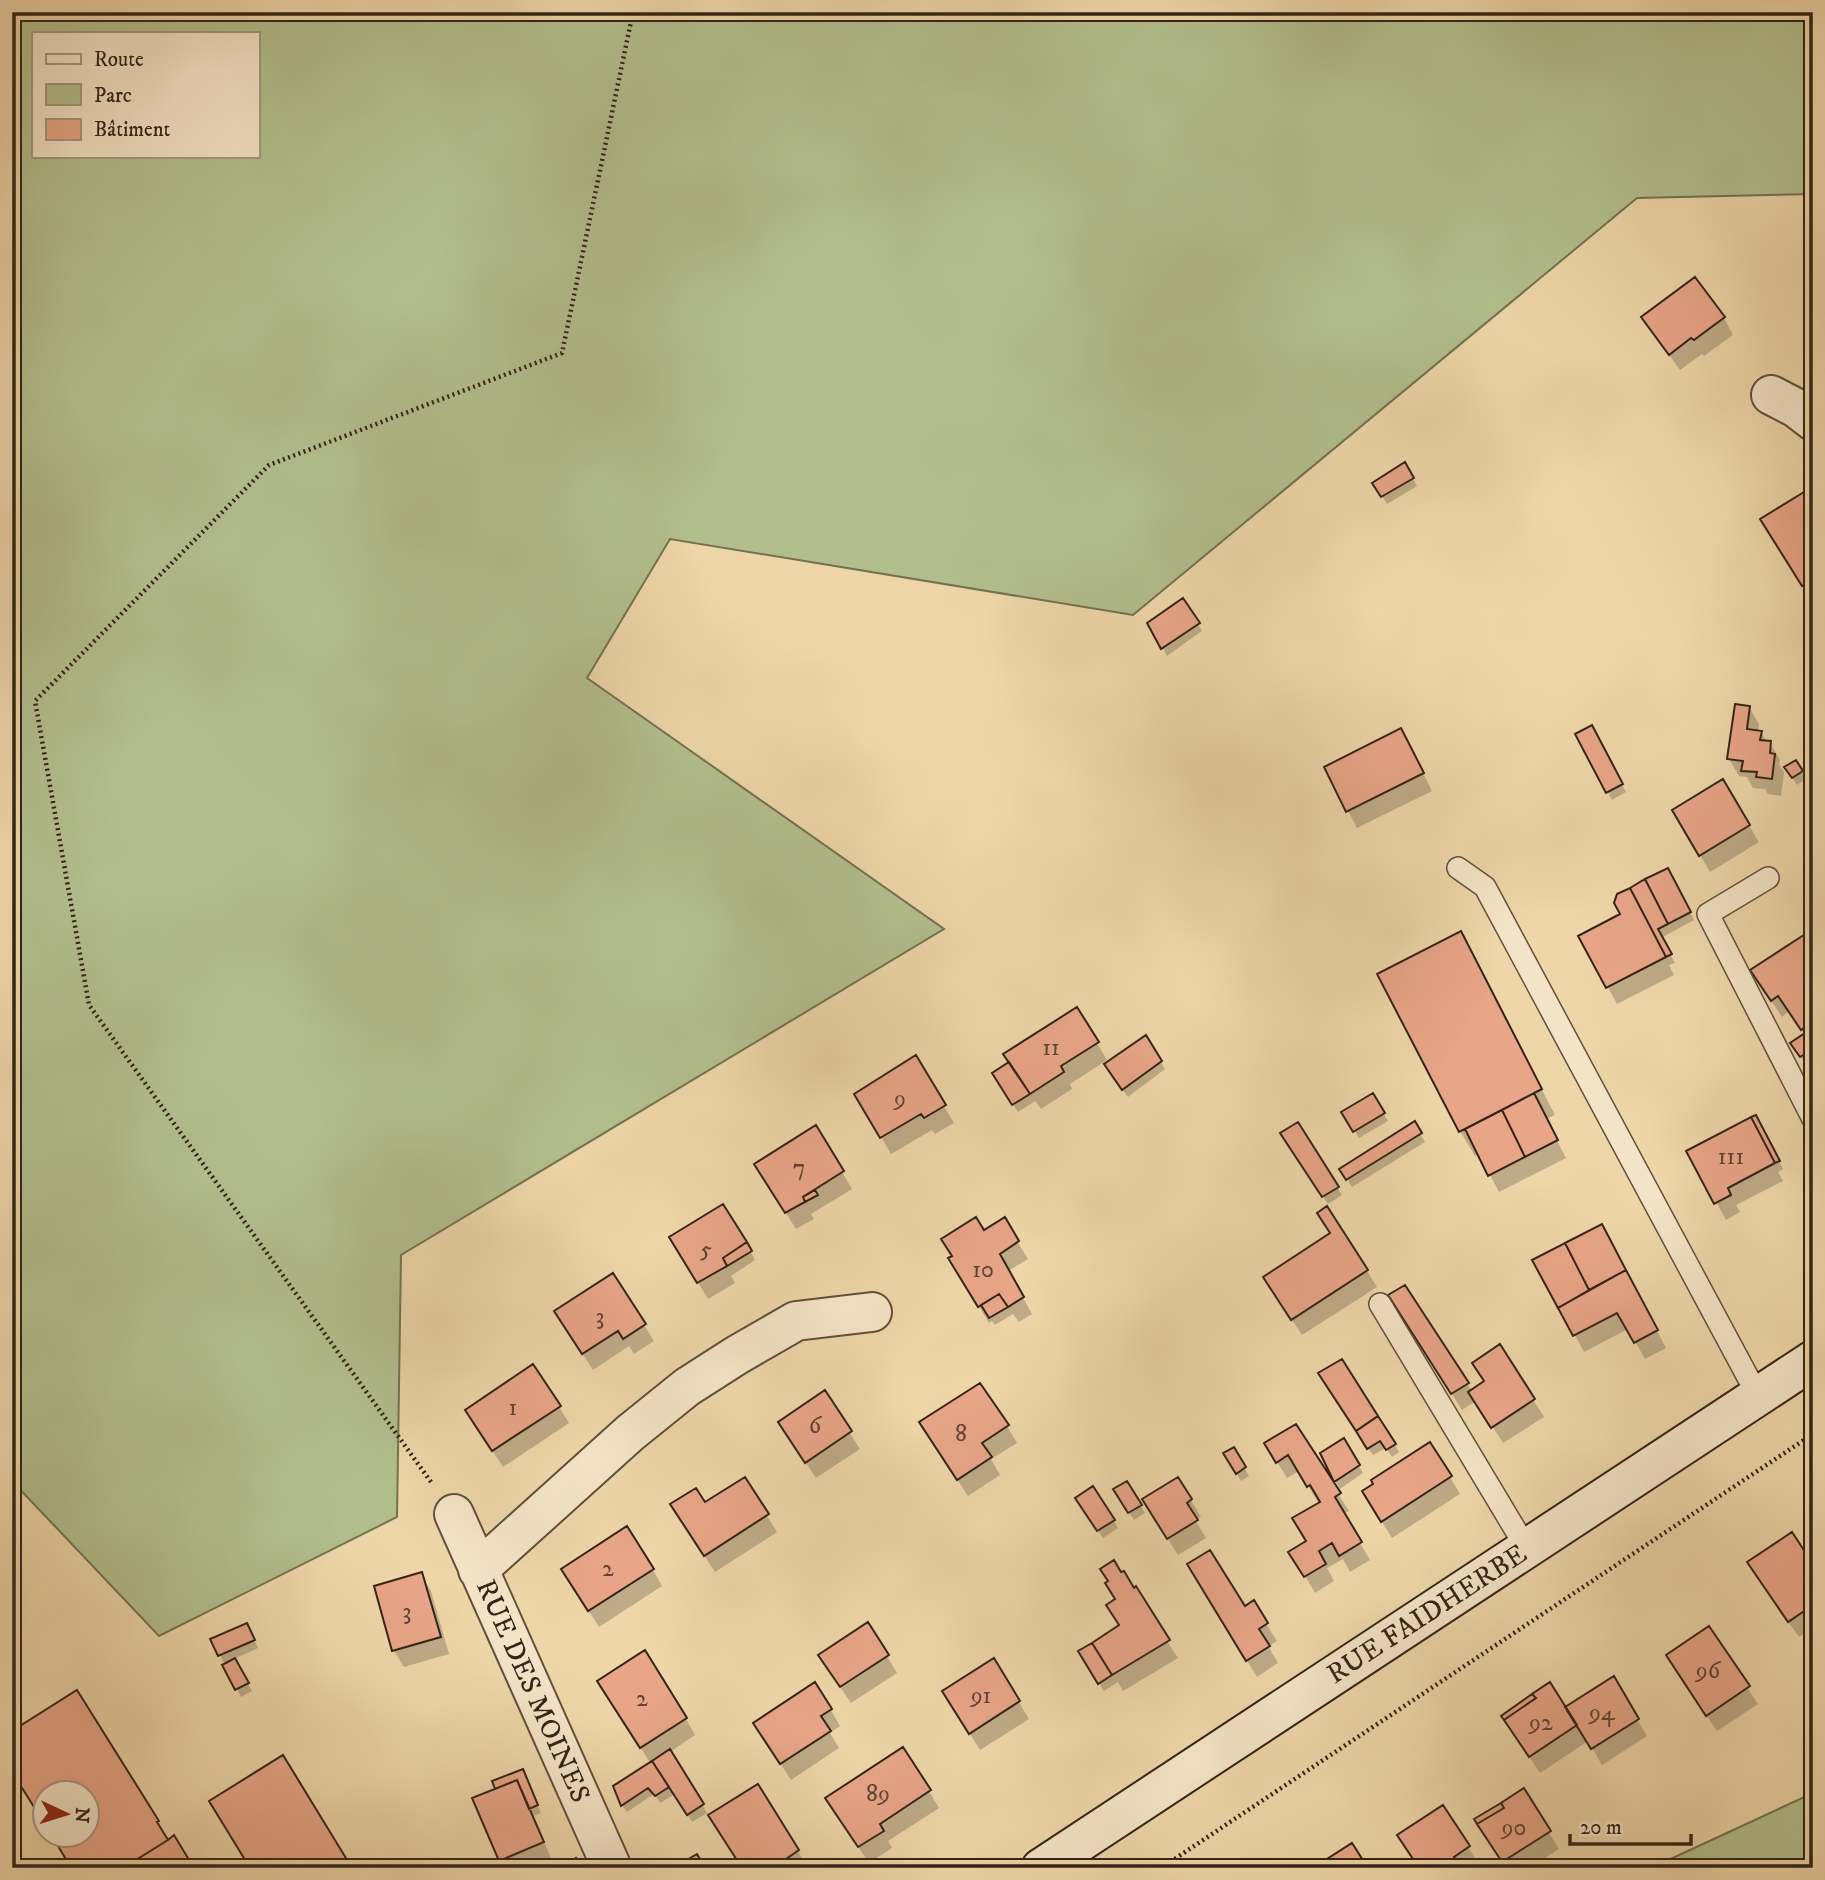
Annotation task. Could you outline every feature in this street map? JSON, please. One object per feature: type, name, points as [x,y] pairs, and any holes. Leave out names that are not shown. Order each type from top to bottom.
[{"type":"main road","points":[[1771,395],[1796,408],[1813,421]]},
{"type":"main road","points":[[478,1570],[630,1433],[697,1381],[796,1321],[872,1312]]},
{"type":"main road","name":"RUE FAIDHERBE","points":[[1041,1868],[1813,1360]]},
{"type":"main road","name":"RUE DES MOINES","points":[[453,1514],[612,1868]]},
{"type":"lane","points":[[1458,868],[1485,887],[1758,1396]]},
{"type":"lane","points":[[1768,878],[1708,914],[1813,1119]]},
{"type":"lane","points":[[1380,1304],[1527,1549]]},
{"type":"path","points":[[453,1514],[89,1005],[35,701],[269,466],[562,353],[633,12]]},
{"type":"path","points":[[1161,1868],[1813,1434]]},
{"type":"green space","points":[[12,12],[1813,12],[1813,194],[1637,198],[1133,615],[670,539],[587,678],[944,929],[401,1255],[397,1517],[159,1636],[12,1481]]},
{"type":"green space","points":[[1813,1793],[1813,1868],[1651,1868]]},
{"type":"building","points":[[1695,277],[1725,317],[1669,355],[1641,317]]},
{"type":"building","points":[[1405,462],[1414,478],[1381,497],[1372,483]]},
{"type":"building","points":[[1804,492],[1813,506],[1813,579],[1802,586],[1760,519]]},
{"type":"building","points":[[1183,598],[1200,623],[1161,649],[1147,623]]},
{"type":"building","points":[[1735,704],[1750,706],[1747,729],[1762,731],[1760,740],[1771,741],[1770,753],[1775,754],[1772,779],[1756,777],[1757,772],[1741,771],[1743,761],[1727,759]]},
{"type":"building","points":[[1592,725],[1623,784],[1606,793],[1575,734]]},
{"type":"building","points":[[1401,728],[1424,773],[1346,812],[1324,767]]},
{"type":"building","points":[[1796,760],[1803,771],[1792,778],[1784,767]]},
{"type":"building","points":[[1723,779],[1750,825],[1699,856],[1672,810]]},
{"type":"building","points":[[1668,868],[1691,912],[1668,924],[1645,879]]},
{"type":"building","points":[[1645,879],[1668,924],[1658,929],[1672,954],[1666,957],[1630,888]]},
{"type":"building","points":[[1630,888],[1666,957],[1606,988],[1578,936],[1620,914],[1614,903],[1617,894]]},
{"type":"building","points":[[1813,929],[1813,1022],[1801,1030],[1778,996],[1771,1001],[1750,970]]},
{"type":"building","points":[[1461,931],[1542,1089],[1459,1132],[1377,974]]},
{"type":"building","points":[[1077,1007],[1099,1042],[1061,1066],[1064,1072],[1030,1094],[1003,1054]]},
{"type":"building","points":[[1805,1033],[1813,1049],[1800,1057],[1790,1043]]},
{"type":"building","points":[[1146,1035],[1162,1061],[1122,1090],[1104,1064]]},
{"type":"building","points":[[916,1055],[946,1105],[924,1118],[921,1114],[880,1138],[854,1094]]},
{"type":"building","points":[[1009,1062],[1030,1094],[1012,1105],[992,1073]]},
{"type":"building","points":[[1373,1093],[1385,1113],[1353,1132],[1341,1112]]},
{"type":"building","points":[[1534,1093],[1558,1140],[1525,1157],[1502,1110]]},
{"type":"building","points":[[1502,1110],[1525,1157],[1488,1176],[1465,1129]]},
{"type":"building","points":[[1756,1115],[1780,1161],[1775,1163],[1751,1117]]},
{"type":"building","points":[[1751,1117],[1775,1163],[1728,1188],[1731,1195],[1714,1204],[1686,1151]]},
{"type":"building","points":[[1415,1121],[1422,1133],[1346,1180],[1339,1169]]},
{"type":"building","points":[[1298,1122],[1339,1187],[1322,1197],[1280,1133]]},
{"type":"building","points":[[816,1125],[844,1171],[803,1197],[805,1202],[785,1213],[754,1164]]},
{"type":"building","points":[[815,1190],[818,1195],[805,1202],[803,1197]]},
{"type":"building","points":[[723,1204],[747,1242],[723,1258],[727,1266],[697,1283],[669,1237]]},
{"type":"building","points":[[1327,1206],[1368,1270],[1291,1320],[1263,1277],[1330,1233],[1317,1213]]},
{"type":"building","points":[[976,1217],[984,1230],[1005,1217],[1019,1241],[1000,1254],[1024,1297],[1008,1307],[999,1294],[978,1307],[948,1258],[952,1256],[941,1239]]},
{"type":"building","points":[[1602,1224],[1626,1270],[1589,1290],[1565,1243]]},
{"type":"building","points":[[747,1242],[752,1251],[727,1266],[723,1258]]},
{"type":"building","points":[[1565,1243],[1589,1290],[1558,1308],[1532,1260]]},
{"type":"building","points":[[1626,1270],[1658,1330],[1634,1343],[1617,1313],[1573,1336],[1558,1308]]},
{"type":"building","points":[[613,1273],[646,1324],[623,1339],[618,1331],[582,1354],[554,1311]]},
{"type":"building","points":[[1405,1285],[1469,1383],[1451,1394],[1388,1295]]},
{"type":"building","points":[[999,1294],[1008,1307],[989,1318],[981,1305]]},
{"type":"building","points":[[1500,1344],[1535,1399],[1491,1428],[1468,1392],[1484,1381],[1472,1363]]},
{"type":"building","points":[[1342,1359],[1378,1416],[1356,1431],[1318,1373]]},
{"type":"building","points":[[533,1364],[561,1406],[492,1451],[465,1410]]},
{"type":"building","points":[[980,1383],[1009,1425],[982,1443],[992,1457],[957,1480],[919,1422]]},
{"type":"building","points":[[825,1390],[852,1431],[805,1463],[778,1422]]},
{"type":"building","points":[[1378,1416],[1396,1444],[1386,1450],[1380,1441],[1367,1449],[1356,1431]]},
{"type":"building","points":[[1296,1424],[1341,1493],[1335,1497],[1362,1542],[1339,1556],[1332,1543],[1319,1551],[1326,1564],[1304,1577],[1288,1552],[1306,1541],[1292,1518],[1320,1502],[1310,1485],[1307,1487],[1288,1455],[1276,1463],[1264,1443]]},
{"type":"building","points":[[1344,1438],[1360,1465],[1334,1482],[1320,1453]]},
{"type":"building","points":[[1430,1442],[1452,1476],[1381,1522],[1362,1491],[1373,1484],[1371,1480]]},
{"type":"building","points":[[1234,1447],[1246,1467],[1236,1474],[1223,1453]]},
{"type":"building","points":[[745,1477],[769,1514],[704,1556],[670,1504],[696,1488],[705,1502]]},
{"type":"building","points":[[1178,1477],[1192,1499],[1187,1503],[1198,1520],[1167,1539],[1142,1499]]},
{"type":"building","points":[[1127,1481],[1142,1505],[1128,1513],[1113,1489]]},
{"type":"building","points":[[1093,1486],[1115,1520],[1097,1531],[1075,1498]]},
{"type":"building","points":[[627,1526],[654,1569],[588,1611],[561,1569]]},
{"type":"building","points":[[1792,1532],[1813,1564],[1813,1605],[1788,1622],[1747,1562]]},
{"type":"building","points":[[1210,1550],[1245,1606],[1254,1600],[1268,1623],[1259,1629],[1270,1646],[1246,1661],[1187,1564]]},
{"type":"building","points":[[1114,1560],[1134,1588],[1136,1586],[1170,1640],[1112,1675],[1092,1643],[1119,1625],[1106,1605],[1115,1599],[1100,1569]]},
{"type":"building","points":[[422,1572],[441,1637],[392,1651],[374,1586]]},
{"type":"building","points":[[868,1622],[889,1655],[840,1687],[818,1655]]},
{"type":"building","points":[[247,1623],[255,1640],[218,1656],[210,1639]]},
{"type":"building","points":[[1709,1626],[1750,1686],[1706,1716],[1666,1655]]},
{"type":"building","points":[[1092,1643],[1112,1675],[1098,1684],[1078,1651]]},
{"type":"building","points":[[645,1650],[687,1718],[640,1748],[597,1681]]},
{"type":"building","points":[[235,1658],[249,1683],[235,1690],[222,1665]]},
{"type":"building","points":[[994,1658],[1020,1701],[969,1734],[942,1691]]},
{"type":"building","points":[[1614,1676],[1639,1719],[1591,1749],[1565,1707]]},
{"type":"building","points":[[815,1682],[832,1709],[821,1716],[831,1731],[780,1764],[753,1723]]},
{"type":"building","points":[[1550,1682],[1577,1725],[1529,1757],[1504,1720],[1536,1698],[1532,1694]]},
{"type":"building","points":[[77,1690],[159,1821],[157,1822],[168,1840],[123,1868],[71,1868],[59,1848],[102,1848],[102,1778],[32,1778],[32,1804],[12,1772],[12,1731]]},
{"type":"building","points":[[1532,1694],[1536,1698],[1504,1720],[1501,1716]]},
{"type":"building","points":[[903,1747],[931,1790],[880,1824],[884,1831],[858,1847],[825,1798]]},
{"type":"building","points":[[670,1749],[704,1804],[687,1815],[652,1761]]},
{"type":"building","points":[[283,1755],[352,1868],[250,1868],[209,1801]]},
{"type":"building","points":[[652,1761],[669,1787],[655,1796],[648,1788],[621,1806],[613,1786]]},
{"type":"building","points":[[523,1769],[538,1805],[529,1809],[517,1780],[495,1789],[492,1781]]},
{"type":"building","points":[[517,1780],[544,1842],[499,1861],[472,1798]]},
{"type":"building","points":[[758,1784],[799,1850],[773,1868],[742,1868],[708,1815]]},
{"type":"building","points":[[1524,1788],[1551,1831],[1502,1862],[1477,1824],[1504,1808],[1501,1803]]},
{"type":"building","points":[[1501,1803],[1504,1808],[1477,1824],[1474,1819]]},
{"type":"building","points":[[1443,1805],[1470,1846],[1454,1857],[1461,1868],[1419,1868],[1397,1835]]},
{"type":"building","points":[[174,1835],[194,1868],[123,1868],[168,1840]]},
{"type":"building","points":[[1352,1843],[1368,1868],[1313,1868]]},
{"type":"building","points":[[697,1854],[705,1868],[673,1868]]},
{"type":"building","points":[[576,1858],[582,1868],[569,1868],[567,1864]]}]
